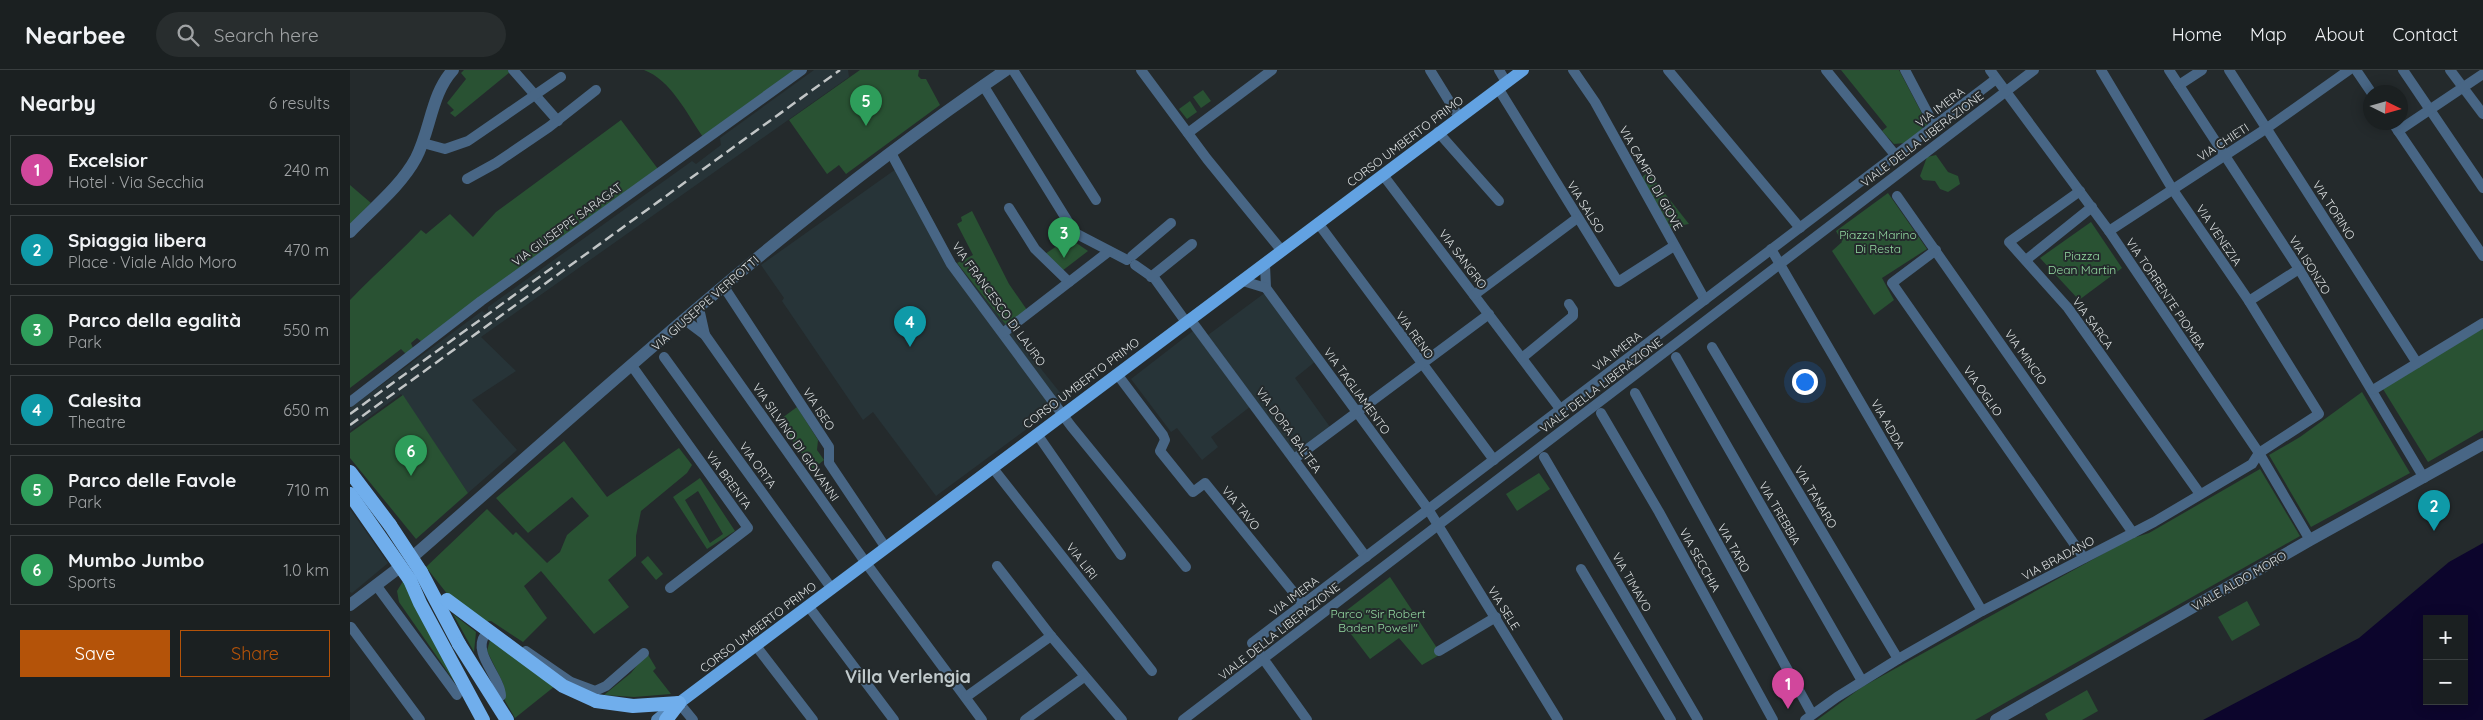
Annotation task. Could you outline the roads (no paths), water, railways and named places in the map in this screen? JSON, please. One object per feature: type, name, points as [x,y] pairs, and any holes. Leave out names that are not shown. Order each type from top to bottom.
[{"type":"highway","points":[[350,472],[416,576],[420,603],[483,720]]},
{"type":"highway","points":[[350,494],[440,605],[459,644],[502,720]]},
{"type":"highway","points":[[440,605],[563,686],[596,701],[633,706],[679,703]]},
{"type":"highway","points":[[666,720],[679,703]]},
{"type":"main road","name":"CORSO UMBERTO PRIMO","points":[[657,720],[1188,320],[1265,265],[1520,71]]},
{"type":"street","points":[[350,232],[405,174],[423,143],[440,90],[453,70]]},
{"type":"street","points":[[512,70],[558,121]]},
{"type":"street","name":"VIA GIUSEPPE SARAGAT","points":[[350,402],[481,301],[802,70]]},
{"type":"street","name":"VIA GIUSEPPE VERROTTI","points":[[417,553],[492,486],[816,209],[1006,70]]},
{"type":"street","points":[[1013,70],[1096,200]]},
{"type":"street","points":[[1141,70],[1188,133],[1282,251]]},
{"type":"street","points":[[1188,133],[1272,70]]},
{"type":"street","points":[[1430,70],[1459,117]]},
{"type":"street","points":[[1499,70],[1502,85]]},
{"type":"street","name":"VIA CAMPO DI GIOVE","points":[[1573,70],[1595,102],[1705,300]]},
{"type":"street","points":[[1668,70],[1800,228]]},
{"type":"street","points":[[1826,70],[1896,156]]},
{"type":"street","points":[[1905,70],[1935,127]]},
{"type":"street","name":"VIA TORRENTE PIOMBA","points":[[1990,70],[2109,231],[2259,454],[2310,540]]},
{"type":"street","name":"VIALE DELLA LIBERAZIONE","points":[[1182,720],[2034,70]]},
{"type":"street","name":"VIA VENEZIA","points":[[2100,70],[2173,190],[2248,301],[2319,414]]},
{"type":"street","name":"VIA ISONZO","points":[[2170,70],[2224,157],[2298,269],[2373,390],[2424,478]]},
{"type":"street","points":[[2179,85],[2202,70]]},
{"type":"street","name":"VIA TORINO","points":[[2229,70],[2418,363]]},
{"type":"street","name":"VIA CHIETI","points":[[2109,231],[2224,157],[2349,70]]},
{"type":"street","points":[[2356,70],[2366,85]]},
{"type":"street","points":[[2402,70],[2483,188]]},
{"type":"street","points":[[2450,70],[2483,114]]},
{"type":"street","points":[[2408,121],[2430,110],[2483,74]]},
{"type":"street","points":[[423,143],[444,149],[462,144],[561,77]]},
{"type":"street","name":"VIA IMERA","points":[[1263,660],[1252,643],[1562,410],[1996,79]]},
{"type":"street","name":"VIA DORA BALTEA","points":[[983,85],[1075,233],[1108,252],[1131,260],[1151,276],[1188,320],[1366,557]]},
{"type":"street","name":"VIA SALSO","points":[[1502,85],[1618,282],[1674,246]]},
{"type":"street","points":[[467,178],[496,163],[558,121],[596,90]]},
{"type":"street","points":[[2397,130],[2483,256]]},
{"type":"street","points":[[1438,132],[1499,201]]},
{"type":"street","name":"VIA FRANCESCO DI LAURO","points":[[891,153],[951,264],[1072,426],[1186,567]]},
{"type":"street","name":"VIA SANGRO","points":[[1383,175],[1562,410]]},
{"type":"street","name":"VIA SARCA","points":[[2080,192],[2010,242],[2068,308],[2200,494]]},
{"type":"street","name":"VIA MINCIO","points":[[1897,196],[2132,533]]},
{"type":"street","points":[[2026,260],[2092,207]]},
{"type":"street","points":[[1009,208],[1035,249],[1069,282]]},
{"type":"street","points":[[1474,295],[1576,219]]},
{"type":"street","points":[[1131,260],[1171,223]]},
{"type":"street","name":"VIA RENO","points":[[1318,223],[1494,460]]},
{"type":"street","points":[[1151,276],[1192,244]]},
{"type":"street","name":"VIA ADDA","points":[[1771,250],[1781,263],[1982,611]]},
{"type":"street","name":"VIA OGLIO","points":[[1936,250],[1892,283],[2084,558]]},
{"type":"street","points":[[1003,333],[1108,252]]},
{"type":"street","points":[[1243,281],[1266,288],[1265,265]]},
{"type":"street","points":[[2248,301],[2298,269]]},
{"type":"street","name":"VIA ISEO","points":[[724,287],[829,447],[829,463],[886,548]]},
{"type":"street","name":"VIA TAGLIAMENTO","points":[[1266,288],[1428,509]]},
{"type":"street","points":[[1522,358],[1573,316],[1573,310],[1568,304]]},
{"type":"street","name":"VIA SILVINO DI GIOVANNI","points":[[699,308],[705,335]]},
{"type":"street","points":[[1294,460],[1489,314]]},
{"type":"street","name":"VIA SILVINO DI GIOVANNI","points":[[685,320],[705,335],[866,563],[982,720]]},
{"type":"street","points":[[2373,390],[2483,323]]},
{"type":"street","name":"VIA TANARO","points":[[1712,347],[1898,659]]},
{"type":"street","name":"VIA ORTA","points":[[664,356],[832,589]]},
{"type":"street","name":"VIA TREBBIA","points":[[1676,357],[1862,681]]},
{"type":"street","name":"VIA BRENTA","points":[[632,366],[748,528],[670,588]]},
{"type":"street","name":"VIA TAVO","points":[[1117,374],[1164,435],[1165,440],[1160,451],[1165,458],[1193,492],[1205,483],[1303,604]]},
{"type":"street","name":"VIA TARO","points":[[1635,393],[1808,717]]},
{"type":"street","name":"VIA SECCHIA","points":[[1601,413],[1659,512],[1773,720]]},
{"type":"street","name":"VIA BRADANO","points":[[1808,717],[1898,659],[1982,611],[2132,533],[2252,464],[2259,454],[2319,414]]},
{"type":"street","points":[[1037,434],[1121,555]]},
{"type":"street","name":"VIALE ALDO MORO","points":[[1996,720],[2310,540],[2483,444]]},
{"type":"street","name":"VIA TIMAVO","points":[[1544,457],[1698,720]]},
{"type":"street","name":"VIA LIRI","points":[[992,468],[1152,670]]},
{"type":"street","name":"VIA SELE","points":[[1428,509],[1558,720]]},
{"type":"street","points":[[997,566],[1119,719]]},
{"type":"street","points":[[1581,569],[1671,720]]},
{"type":"street","points":[[350,604],[396,570]]},
{"type":"street","points":[[376,585],[457,696]]},
{"type":"street","points":[[809,607],[894,720]]},
{"type":"street","points":[[1439,651],[1496,617]]},
{"type":"street","points":[[351,627],[420,720]]},
{"type":"street","points":[[501,696],[499,683],[482,653],[482,642],[488,633],[498,630],[571,682],[590,691],[606,686],[644,653]]},
{"type":"street","points":[[966,697],[1051,636]]},
{"type":"street","points":[[756,646],[813,720]]},
{"type":"street","points":[[1263,660],[1307,720]]},
{"type":"street","points":[[1025,720],[1084,676]]},
{"type":"street","points":[[679,703],[693,720]]},
{"type":"railway","points":[[350,425],[840,70]]},
{"type":"railway","points":[[350,414],[560,262]]},
{"type":"place","name":"Parco delle Favole","points":[[866,126]]},
{"type":"place","name":"Parco della egalità","points":[[1064,258]]},
{"type":"place","name":"Calesita","points":[[910,347]]},
{"type":"place","name":"Mumbo Jumbo","points":[[411,476]]},
{"type":"place","name":"Spiaggia libera","points":[[2434,531]]},
{"type":"place","name":"Excelsior","points":[[1788,709]]},
{"type":"district","name":"Villa Verlengia","points":[[908,676]]},
{"type":"park label","name":"Piazza Marino Di Resta","points":[[1878,241]]},
{"type":"park label","name":"Piazza Dean Martin","points":[[2082,262]]},
{"type":"park label","name":"Parco \"Sir Robert Baden Powell\"","points":[[1378,620]]}]
